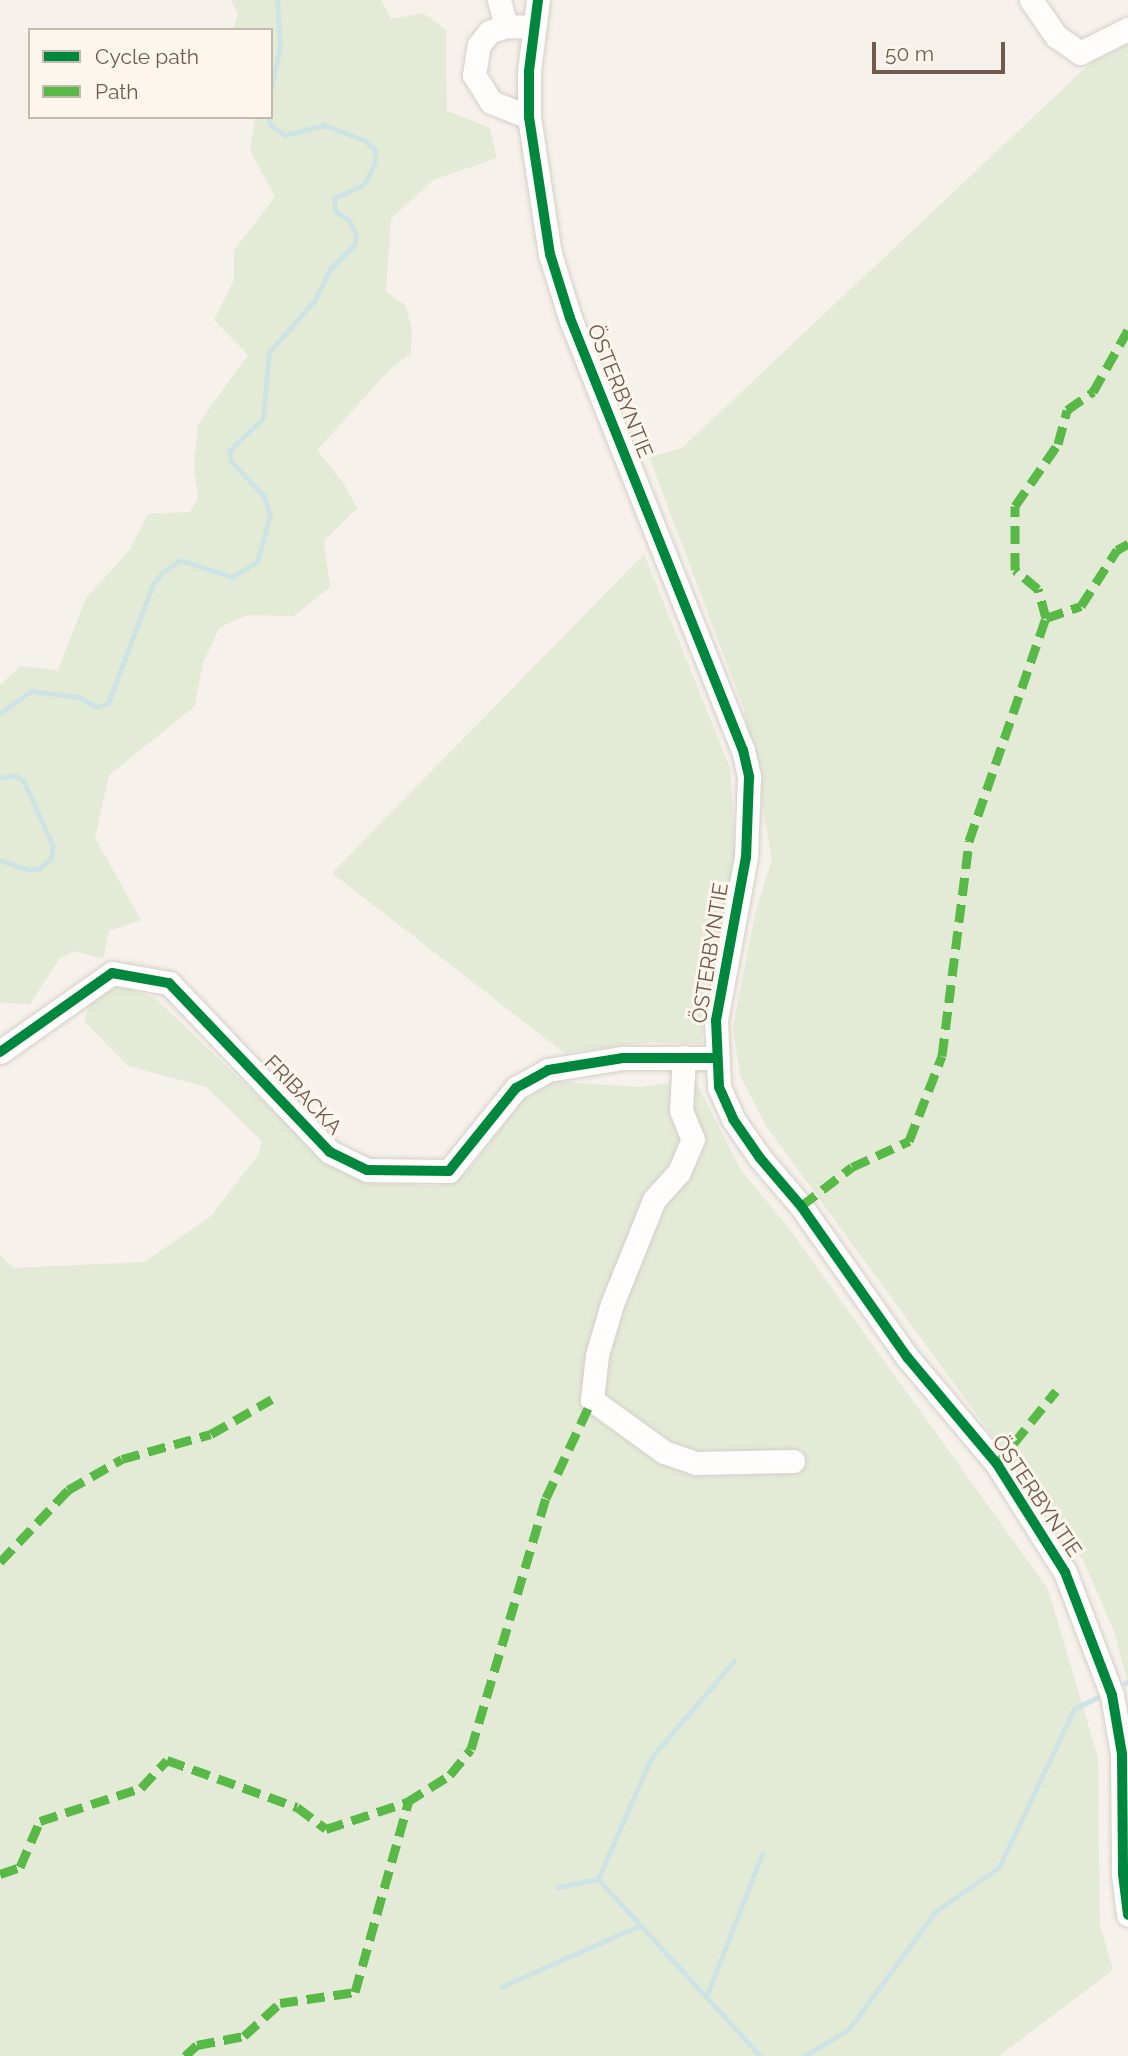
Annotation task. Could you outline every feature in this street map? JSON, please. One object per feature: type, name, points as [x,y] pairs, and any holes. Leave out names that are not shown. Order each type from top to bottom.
[{"type":"street","points":[[499,0],[506,26]]},
{"type":"street","name":"ÖSTERBYNTIE","points":[[538,0],[529,117],[548,241],[570,318],[743,750],[749,777],[746,858],[716,1020],[715,1058],[719,1087],[733,1119],[908,1358],[997,1464],[1065,1572],[1112,1695],[1122,1754],[1123,1874],[1128,1914]]},
{"type":"street","points":[[1031,0],[1056,36],[1080,53],[1128,29]]},
{"type":"street","points":[[529,117],[491,102],[474,75],[480,45],[489,32],[506,26],[534,27]]},
{"type":"street","name":"FRIBACKA","points":[[0,1052],[112,973],[169,983],[330,1152],[367,1170],[449,1171],[516,1088],[548,1070],[623,1058],[715,1058]]},
{"type":"street","points":[[684,1057],[681,1110],[692,1139],[679,1172],[654,1200],[612,1304],[597,1356],[592,1400],[664,1452],[695,1463],[793,1461]]},
{"type":"green space","points":[[231,0],[381,0],[391,19],[423,13],[446,30],[447,111],[490,128],[497,158],[433,180],[391,219],[386,292],[405,305],[412,329],[411,354],[391,368],[317,450],[342,481],[357,508],[324,541],[330,587],[294,616],[247,615],[219,628],[203,663],[195,706],[109,775],[95,838],[141,920],[109,931],[103,959],[74,951],[59,959],[30,1004],[0,1003],[0,685],[20,666],[58,670],[86,598],[129,551],[148,514],[190,512],[198,499],[194,465],[198,424],[248,355],[214,320],[234,280],[234,250],[275,197],[250,150],[255,119],[273,119],[273,28],[234,28],[238,14]]},
{"type":"green space","points":[[1128,34],[1128,1685],[1114,1631],[1083,1560],[766,1126],[740,1075],[733,1027],[755,914],[772,859],[744,709],[649,457],[682,448],[1100,54]]},
{"type":"green space","points":[[644,554],[730,768],[736,853],[708,986],[701,1044],[651,1042],[564,1053],[332,873]]},
{"type":"green space","points":[[114,985],[154,997],[329,1164],[374,1183],[435,1186],[466,1174],[521,1101],[553,1081],[640,1087],[695,1080],[741,1170],[788,1227],[1048,1589],[1098,1758],[1100,1924],[1113,1970],[999,2056],[0,2056],[0,1255],[13,1268],[144,1262],[210,1217],[259,1154],[262,1141],[206,1087],[128,1066],[84,1021],[90,1002]]},
{"type":"waterway","points":[[273,79],[280,49],[277,0]]},
{"type":"waterway","points":[[0,713],[32,691],[78,697],[97,707],[108,703],[153,584],[162,573],[180,560],[232,577],[257,562],[270,515],[263,495],[231,461],[229,451],[263,418],[269,352],[314,301],[330,269],[355,244],[356,234],[349,220],[335,211],[334,198],[363,185],[375,163],[375,149],[364,140],[325,125],[285,135],[271,126],[269,119]]},
{"type":"waterway","points":[[0,778],[14,775],[23,780],[53,846],[51,858],[40,868],[30,870],[0,860]]},
{"type":"waterway","points":[[734,1661],[651,1758],[598,1879],[760,2056]]},
{"type":"waterway","points":[[804,2056],[848,2030],[935,1912],[999,1867],[1074,1709],[1096,1698]]},
{"type":"waterway","points":[[706,1997],[762,1854]]},
{"type":"waterway","points":[[558,1887],[598,1879]]},
{"type":"waterway","points":[[501,1987],[640,1925]]},
{"type":"marked path","points":[[801,1206],[852,1167],[909,1141],[942,1056],[969,841],[1046,618],[1038,589],[1015,570],[1015,506],[1058,444],[1067,410],[1093,392],[1128,330]]},
{"type":"marked path","points":[[1046,618],[1081,606],[1117,550],[1128,544]]},
{"type":"marked path","points":[[997,1464],[1056,1391]]},
{"type":"marked path","points":[[0,1562],[68,1490],[122,1459],[211,1434],[272,1399]]},
{"type":"marked path","points":[[0,1874],[20,1867],[40,1821],[141,1788],[167,1760],[297,1807],[326,1829],[407,1802],[450,1775],[471,1749],[546,1498],[592,1400]]},
{"type":"marked path","points":[[185,2056],[197,2045],[244,2036],[280,2003],[355,1992],[409,1800]]},
{"type":"cycle path","points":[[538,0],[529,71],[529,117],[550,254],[570,318],[743,750],[749,777],[746,857],[716,1020],[719,1087],[733,1119],[760,1158],[801,1206],[908,1358],[997,1464],[1065,1572],[1112,1695],[1122,1754],[1123,1874],[1128,1915]]},
{"type":"cycle path","points":[[0,1052],[112,973],[169,983],[330,1152],[367,1170],[449,1171],[516,1088],[548,1070],[623,1058],[715,1058]]}]
